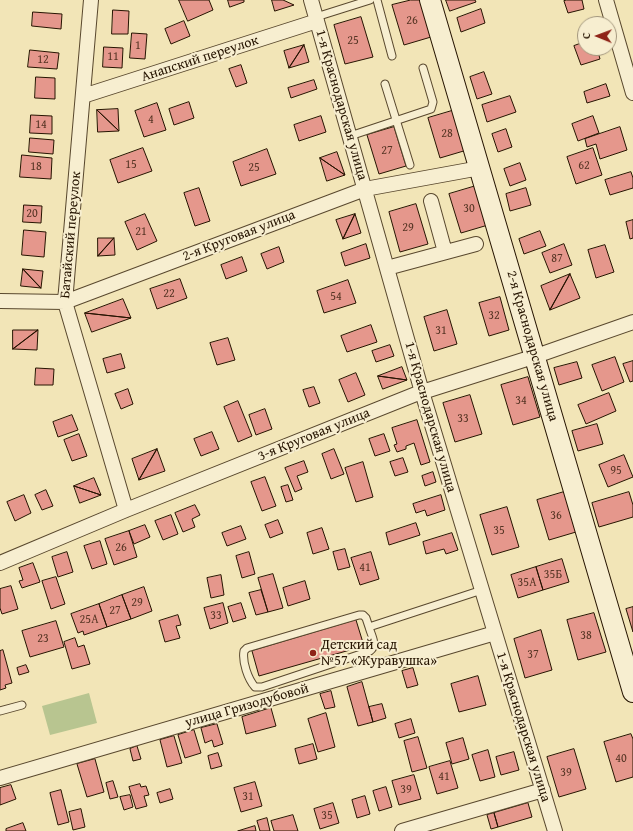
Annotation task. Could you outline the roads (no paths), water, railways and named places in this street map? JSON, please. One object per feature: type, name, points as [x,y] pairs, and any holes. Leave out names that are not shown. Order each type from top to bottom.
[{"type":"street","name":"Батайский переулок","points":[[91,0],[65,302],[126,510]]},
{"type":"street","name":"1-я Краснодарская улица","points":[[311,0],[422,392],[555,831]]},
{"type":"street","name":"2-я Краснодарская улица","points":[[430,0],[536,356],[633,692]]},
{"type":"street","points":[[606,0],[633,93]]},
{"type":"street","name":"Анапский переулок","points":[[83,96],[317,19]]},
{"type":"street","name":"2-я Круговая улица","points":[[0,301],[65,302],[365,189],[480,168]]},
{"type":"street","points":[[431,202],[446,252]]},
{"type":"street","points":[[387,268],[476,244]]},
{"type":"street","name":"3-я Круговая улица","points":[[0,563],[126,510],[422,392],[536,356],[633,322]]},
{"type":"street","name":"улица Гризодубовой","points":[[0,778],[495,633]]},
{"type":"street","points":[[402,831],[543,790]]},
{"type":"lane","points":[[317,19],[370,0]]},
{"type":"lane","points":[[377,0],[392,56]]},
{"type":"lane","points":[[350,136],[431,109],[433,102],[423,68]]},
{"type":"lane","points":[[385,84],[410,165]]},
{"type":"lane","points":[[369,627],[482,590]]},
{"type":"lane","points":[[359,615],[363,615],[366,618],[369,627],[374,643],[373,649],[370,651],[262,686],[255,687],[250,682],[243,656],[244,651],[247,648],[359,615]]},
{"type":"lane","points":[[0,711],[22,705]]},
{"type":"place","name":"Детский сад №57 «Журавушка»","points":[[313,653]]}]
